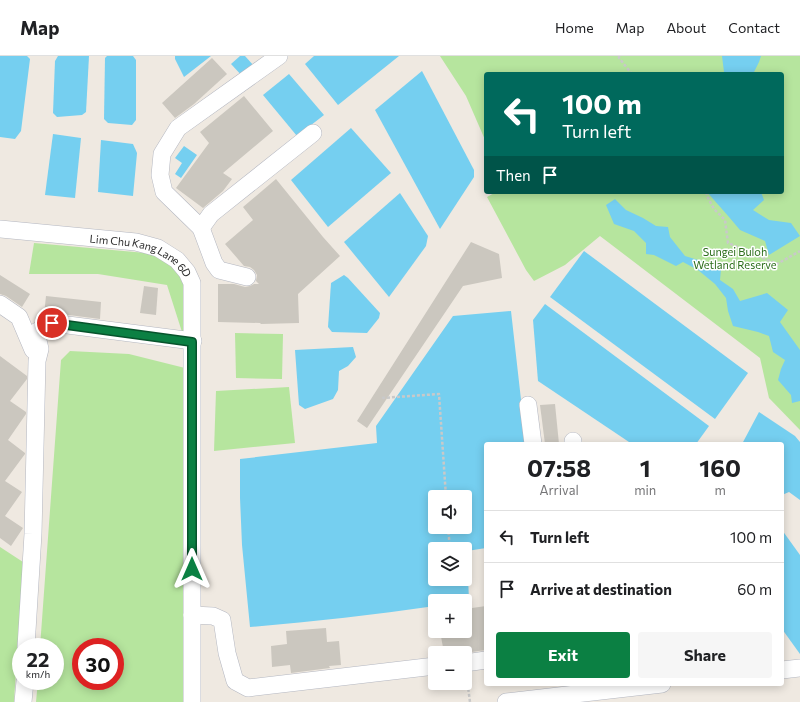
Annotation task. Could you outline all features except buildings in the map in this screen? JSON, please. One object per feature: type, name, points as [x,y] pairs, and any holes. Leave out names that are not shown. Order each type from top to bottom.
[{"type":"street","points":[[247,277],[220,270],[214,263],[201,228],[164,192],[160,175],[162,154],[178,128],[279,56]]},
{"type":"street","points":[[201,228],[211,214],[313,133]]},
{"type":"street","name":"Lim Chu Kang Lane 6D","points":[[0,229],[136,242],[158,248],[177,260],[187,272],[192,283],[192,702]]},
{"type":"street","points":[[192,283],[214,263]]},
{"type":"street","points":[[0,304],[20,317],[38,361]]},
{"type":"street","points":[[26,638],[38,361],[40,349],[36,332],[52,323],[192,342]]},
{"type":"street","points":[[528,405],[533,442]]},
{"type":"street","points":[[192,615],[213,616],[222,620],[235,681],[248,688],[428,667]]},
{"type":"street","points":[[472,666],[484,661]]},
{"type":"street","points":[[784,670],[800,668]]},
{"type":"street","points":[[506,702],[560,690],[628,686]]},
{"type":"street","points":[[24,702],[25,690]]},
{"type":"path","points":[[619,56],[630,72]]},
{"type":"path","points":[[706,194],[714,209],[725,220],[728,243],[777,264],[800,251]]},
{"type":"path","points":[[382,398],[439,394],[446,490]]},
{"type":"path","points":[[469,690],[470,702]]},
{"type":"green space","name":"Sungei Buloh Wetland Reserve","points":[[440,56],[800,56],[800,430],[769,398],[760,358],[600,236],[565,265],[534,281],[526,270],[487,197],[492,194],[784,194],[784,72],[484,72],[484,137],[466,96]]},
{"type":"green space","points":[[34,243],[157,254],[182,269],[192,331],[182,332],[167,285],[98,274],[29,274]]},
{"type":"green space","points":[[235,333],[283,334],[282,379],[236,378]]},
{"type":"green space","points":[[70,351],[129,354],[185,368],[186,702],[36,702],[37,690],[64,690],[64,638],[41,638],[61,360]]},
{"type":"green space","points":[[289,387],[295,443],[214,451],[216,391]]},
{"type":"green space","points":[[0,547],[23,562],[18,638],[12,638],[12,690],[15,690],[14,702],[0,702]]},
{"type":"water","points":[[0,56],[27,56],[30,59],[21,131],[15,139],[0,137]]},
{"type":"water","points":[[58,56],[89,56],[86,112],[82,115],[57,117],[53,113],[55,61]]},
{"type":"water","points":[[107,56],[133,56],[136,60],[136,120],[132,125],[108,123],[104,119],[105,58]]},
{"type":"water","points":[[175,56],[211,56],[184,77]]},
{"type":"water","points":[[240,56],[245,56],[254,66],[244,78],[231,64]]},
{"type":"water","points":[[314,56],[399,56],[338,105],[305,64]]},
{"type":"water","points":[[722,56],[761,56],[754,72],[724,72]]},
{"type":"water","points":[[422,71],[474,170],[474,177],[440,229],[375,110]]},
{"type":"water","points":[[289,74],[324,115],[297,136],[263,95]]},
{"type":"water","points":[[351,128],[391,173],[328,227],[291,180]]},
{"type":"water","points":[[53,134],[81,138],[75,198],[45,195]]},
{"type":"water","points":[[101,140],[133,144],[137,153],[133,196],[98,192]]},
{"type":"water","points":[[184,146],[197,155],[181,178],[175,174],[182,163],[175,158]]},
{"type":"water","points":[[400,193],[428,236],[426,246],[389,297],[344,242]]},
{"type":"water","points":[[709,194],[762,194],[764,200],[753,210],[769,220],[791,223],[800,236],[769,255],[765,241],[740,230]]},
{"type":"water","points":[[615,199],[626,210],[656,226],[668,227],[670,237],[685,256],[708,263],[721,269],[720,280],[733,289],[740,301],[767,293],[788,310],[780,322],[800,350],[800,401],[792,403],[791,395],[778,380],[785,360],[773,352],[769,336],[733,326],[728,311],[726,298],[715,284],[698,270],[683,262],[676,266],[654,255],[646,254],[646,243],[634,231],[614,224],[606,205]]},
{"type":"water","points":[[584,251],[748,373],[715,419],[550,297]]},
{"type":"water","points":[[344,275],[380,313],[379,318],[367,333],[332,332],[328,327],[331,283]]},
{"type":"water","points":[[545,304],[709,426],[697,442],[629,442],[538,381],[533,320]]},
{"type":"water","points":[[511,311],[526,442],[484,442],[484,548],[472,550],[472,542],[428,542],[428,586],[468,586],[469,594],[428,594],[428,607],[319,621],[250,627],[242,545],[240,459],[377,443],[376,426],[453,316]]},
{"type":"water","points":[[353,347],[356,357],[348,366],[339,371],[338,390],[333,399],[305,409],[299,405],[295,350]]},
{"type":"water","points":[[759,412],[795,436],[800,442],[800,500],[789,492],[784,494],[784,442],[743,442]]},
{"type":"water","points":[[784,533],[800,555],[800,654],[784,632]]},
{"type":"route","points":[[52,323],[192,342],[192,569]]}]
